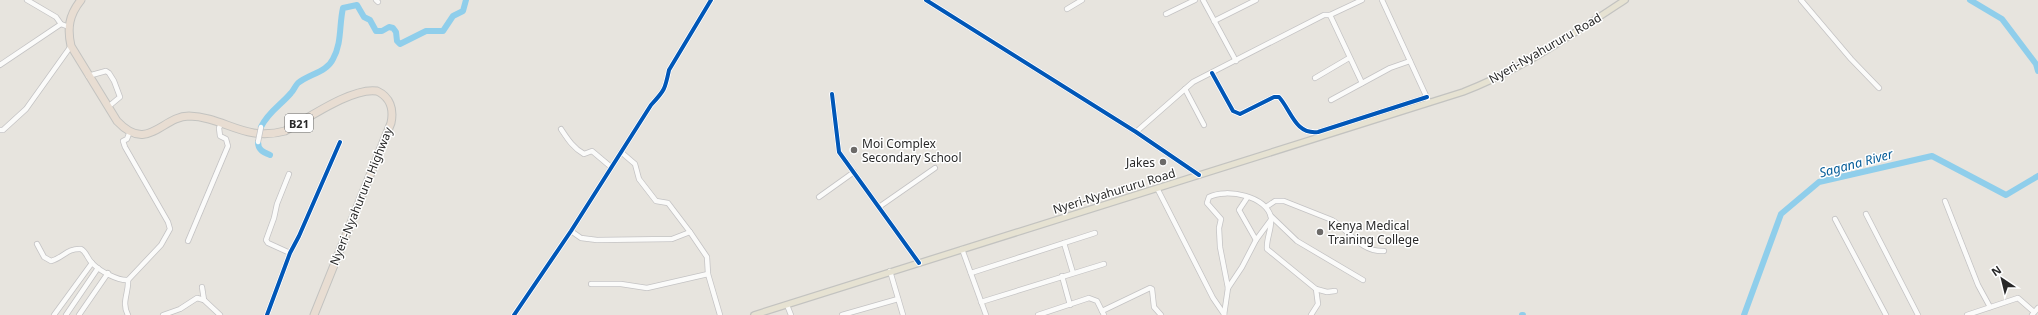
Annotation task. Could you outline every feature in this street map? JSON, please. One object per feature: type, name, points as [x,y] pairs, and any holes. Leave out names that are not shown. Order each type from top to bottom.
[{"type":"highway","points":[[81,0],[65,25],[71,46],[117,121],[124,128],[130,131]]},
{"type":"highway","name":"Nyeri-Nyahururu Highway","points":[[130,131],[142,134],[149,133],[178,119],[188,116],[252,133],[274,134],[285,131],[348,96],[367,91],[381,93],[392,108],[393,115],[387,134],[314,315]]},
{"type":"main road","name":"Nyeri-Nyahururu Road","points":[[754,315],[1199,174],[1430,103],[1483,84],[1505,74],[1625,0]]},
{"type":"street","points":[[0,65],[65,25],[27,0]]},
{"type":"street","points":[[514,315],[571,231],[651,105],[661,94],[668,81],[669,70],[710,0]]},
{"type":"street","points":[[926,0],[1136,132],[1199,174]]},
{"type":"street","points":[[1067,9],[1082,0]]},
{"type":"street","points":[[1166,14],[1195,0]]},
{"type":"street","points":[[1204,0],[1236,61]]},
{"type":"street","points":[[1214,21],[1256,0]]},
{"type":"street","points":[[1136,132],[1185,89],[1212,73],[1324,15],[1330,15],[1362,0]]},
{"type":"street","points":[[1382,0],[1430,103]]},
{"type":"street","points":[[1801,0],[1851,59],[1879,88]]},
{"type":"street","points":[[1330,15],[1362,83]]},
{"type":"street","points":[[0,130],[4,129],[26,109],[71,46]]},
{"type":"street","points":[[1315,78],[1349,58]]},
{"type":"street","points":[[1331,100],[1362,83],[1410,61]]},
{"type":"street","points":[[88,76],[106,71],[112,77],[120,97],[108,107]]},
{"type":"street","points":[[1212,73],[1233,111],[1237,114],[1274,97],[1279,97],[1298,125],[1306,131],[1311,132],[1318,132],[1427,97]]},
{"type":"street","points":[[1185,89],[1204,125]]},
{"type":"street","points":[[832,94],[839,152],[919,263]]},
{"type":"street","points":[[188,241],[228,146],[226,139],[220,136],[219,133],[221,124]]},
{"type":"street","points":[[258,142],[261,127]]},
{"type":"street","points":[[561,129],[578,150],[584,154],[592,151],[611,167]]},
{"type":"street","points":[[128,315],[124,301],[128,289],[128,280],[161,245],[170,229],[168,222],[125,146],[123,141],[127,139],[130,131]]},
{"type":"street","points":[[267,315],[290,252],[299,236],[340,142]]},
{"type":"street","points":[[621,152],[635,164],[639,179],[654,199],[658,202],[668,203],[707,257],[708,274],[720,315]]},
{"type":"street","points":[[879,207],[935,168]]},
{"type":"street","points":[[819,197],[854,172]]},
{"type":"street","points":[[289,174],[276,204],[274,218],[266,240],[268,243],[290,252]]},
{"type":"street","points":[[1157,188],[1213,298],[1224,315]]},
{"type":"street","points":[[1224,315],[1228,288],[1220,247],[1219,228],[1221,219],[1207,204],[1207,199],[1210,196],[1219,193],[1237,194],[1258,200],[1266,207],[1271,218],[1297,241],[1363,280]]},
{"type":"street","points":[[1247,198],[1239,210],[1256,240]]},
{"type":"street","points":[[1266,207],[1275,201],[1284,200],[1339,224],[1356,242],[1373,252],[1384,251]]},
{"type":"street","points":[[1945,201],[1978,285],[1990,307]]},
{"type":"street","points":[[1866,214],[1918,315]]},
{"type":"street","points":[[1228,288],[1242,267],[1256,240],[1267,228],[1271,218]]},
{"type":"street","points":[[1271,218],[1268,249],[1316,289],[1327,292],[1335,291]]},
{"type":"street","points":[[1835,219],[1886,315]]},
{"type":"street","points":[[571,231],[582,238],[597,240],[672,239],[690,232]]},
{"type":"street","points":[[971,273],[1095,233]]},
{"type":"street","points":[[37,244],[44,257],[51,261],[57,259],[70,249],[81,248],[92,263],[98,268],[122,280],[128,280]]},
{"type":"street","points":[[1064,244],[1073,273]]},
{"type":"street","points":[[962,249],[986,315]]},
{"type":"street","points":[[54,315],[92,263]]},
{"type":"street","points":[[981,302],[1104,264]]},
{"type":"street","points":[[66,315],[98,268]]},
{"type":"street","points":[[890,271],[903,315]]},
{"type":"street","points":[[79,315],[108,273]]},
{"type":"street","points":[[591,284],[621,284],[646,288],[663,286],[708,274]]},
{"type":"street","points":[[1062,276],[1070,305]]},
{"type":"street","points":[[202,287],[204,300]]},
{"type":"street","points":[[1038,315],[1092,298],[1097,301],[1103,313],[1150,288],[1152,289],[1155,310],[1161,315]]},
{"type":"street","points":[[1311,315],[1318,304],[1316,289]]},
{"type":"street","points":[[1967,315],[2018,298],[2033,314],[2038,308]]},
{"type":"street","points":[[164,315],[180,309],[194,299],[204,300],[220,315]]},
{"type":"street","points":[[842,315],[898,299]]},
{"type":"street","points":[[787,305],[790,315]]},
{"type":"waterway","points":[[261,127],[267,117],[292,92],[298,83],[327,67],[333,59],[338,47],[343,8],[357,5],[364,17],[370,20],[376,31],[382,31],[389,27],[393,28],[396,32],[397,41],[400,44],[426,31],[443,31],[453,16],[463,11],[466,0]]},
{"type":"waterway","name":"Sagana River","points":[[1970,0],[2002,19],[2036,64],[2038,71]]},
{"type":"waterway","points":[[258,142],[260,149],[270,155]]},
{"type":"waterway","name":"Sagana River","points":[[1744,315],[1781,214],[1819,182],[1932,156],[2006,195],[2038,176]]},
{"type":"cycle path","points":[[514,315],[571,231],[651,105],[662,92],[669,70],[711,0]]},
{"type":"cycle path","points":[[926,0],[1136,132],[1199,175]]},
{"type":"cycle path","points":[[1212,73],[1233,111],[1240,114],[1274,97],[1279,97],[1299,126],[1310,132],[1318,132],[1427,97]]},
{"type":"cycle path","points":[[832,94],[839,152],[919,263]]},
{"type":"cycle path","points":[[267,315],[290,253],[299,236],[340,142]]},
{"type":"place","name":"Moi Complex Secondary School","points":[[854,150]]},
{"type":"place","name":"Jakes","points":[[1163,162]]},
{"type":"place","name":"Kenya Medical Training College","points":[[1320,232]]}]
